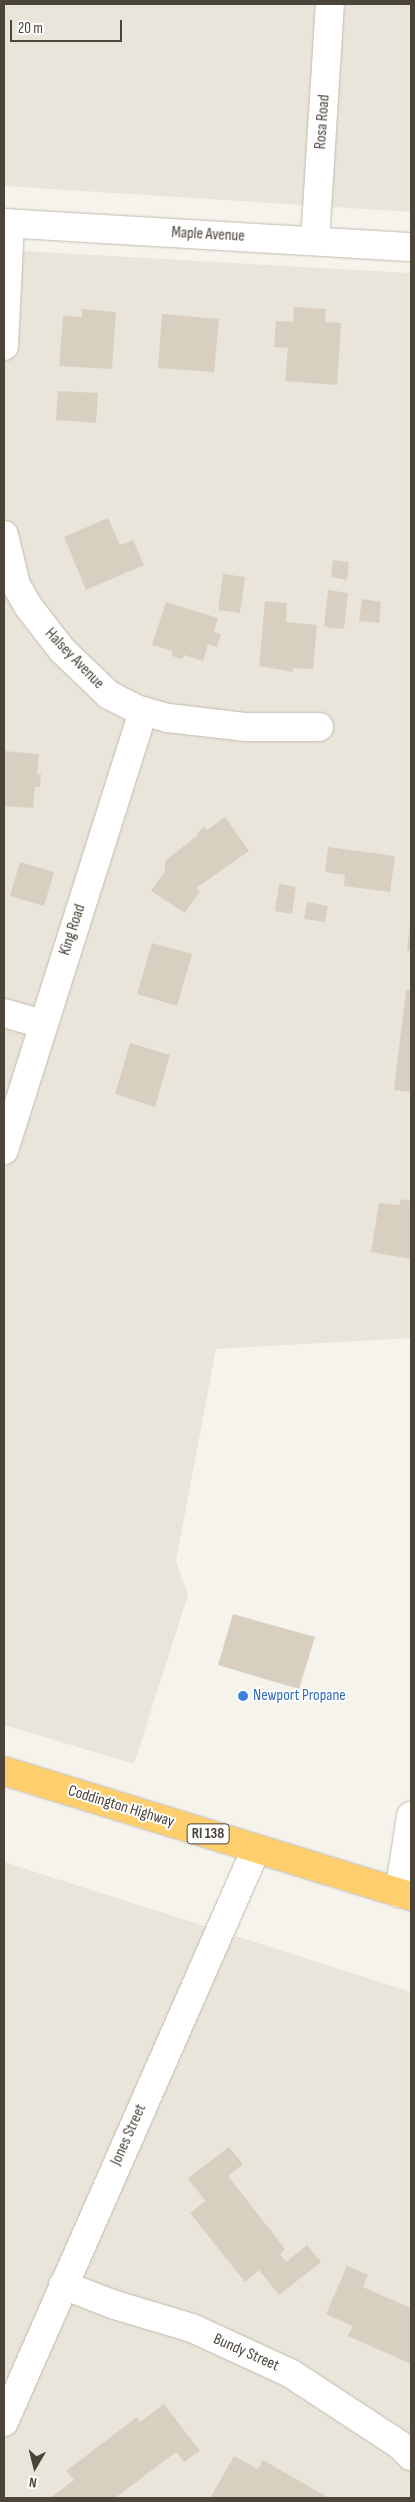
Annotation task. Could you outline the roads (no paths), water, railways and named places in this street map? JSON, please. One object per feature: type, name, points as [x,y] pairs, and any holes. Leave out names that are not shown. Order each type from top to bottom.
[{"type":"highway","name":"Coddington Highway","points":[[4,1771],[405,1895]]},
{"type":"street","name":"Rosa Road","points":[[315,241],[330,4]]},
{"type":"street","name":"Maple Avenue","points":[[7,223],[411,247]]},
{"type":"street","points":[[4,346],[7,223]]},
{"type":"street","name":"Halsey Avenue","points":[[4,535],[16,585],[43,627],[109,695],[143,711],[168,718],[246,727],[319,727]]},
{"type":"street","name":"King Road","points":[[4,1150],[143,711]]},
{"type":"street","points":[[4,1013],[43,1024]]},
{"type":"street","points":[[405,1895],[411,1816]]},
{"type":"street","name":"Jones Street","points":[[4,2422],[256,1848]]},
{"type":"street","name":"Bundy Street","points":[[63,2285],[115,2305],[192,2328],[290,2373],[400,2445],[411,2456]]},
{"type":"place","name":"Newport Propane","points":[[243,1696]]}]
